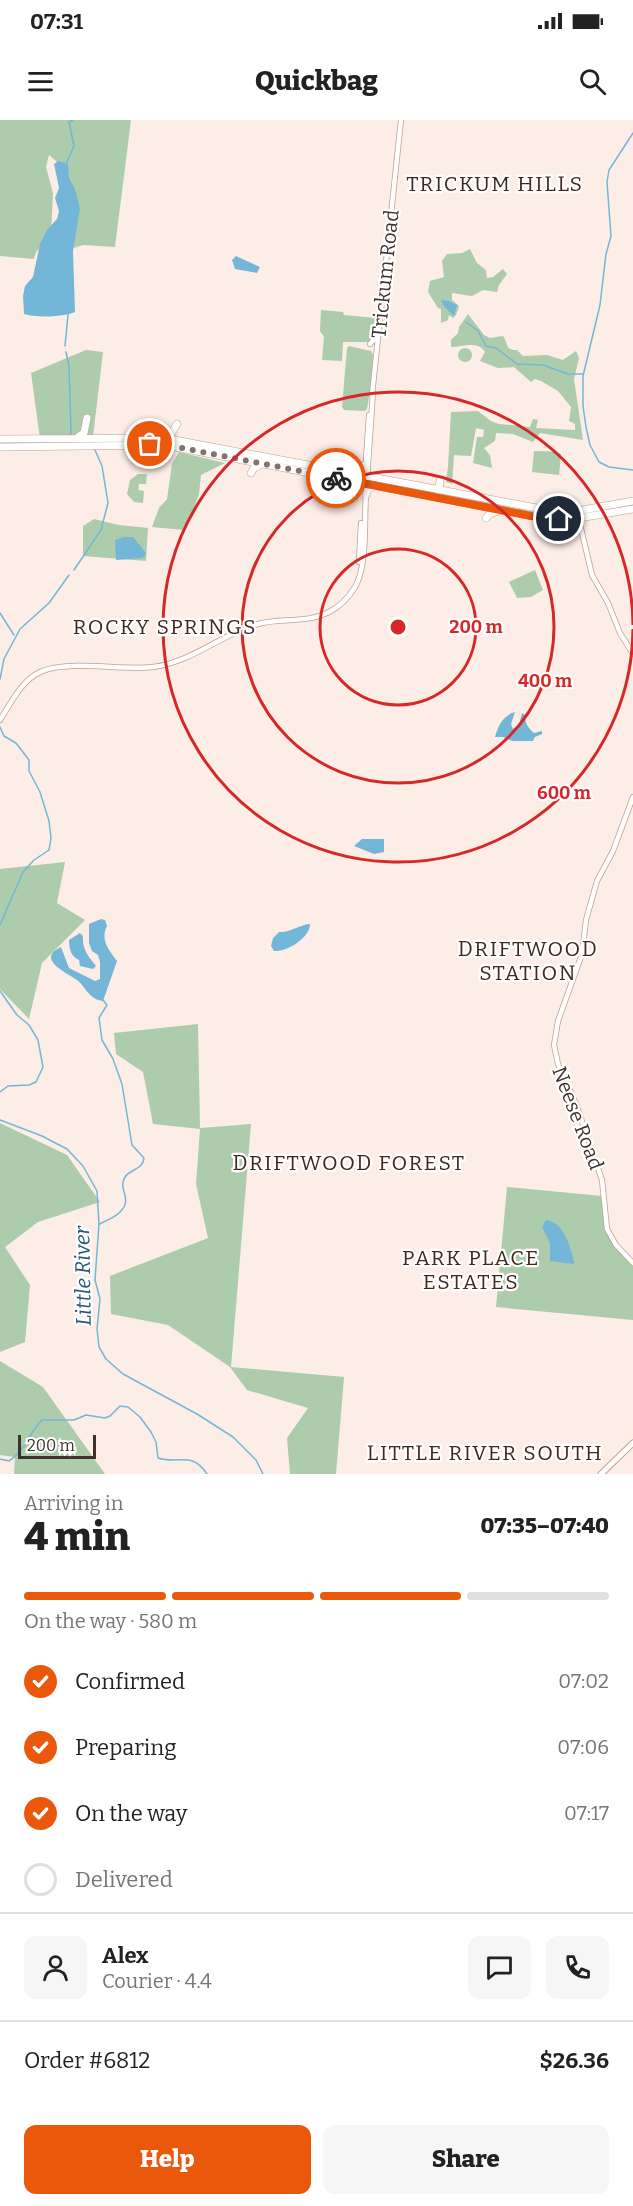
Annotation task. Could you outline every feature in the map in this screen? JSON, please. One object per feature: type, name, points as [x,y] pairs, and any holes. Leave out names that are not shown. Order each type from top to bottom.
[{"type":"main road","points":[[74,438],[84,433],[87,418],[90,432],[100,437]]},
{"type":"main road","points":[[164,438],[171,434],[177,424]]},
{"type":"main road","points":[[0,439],[164,438],[353,474],[416,494],[474,505],[532,508]]},
{"type":"main road","points":[[0,447],[150,444],[263,464],[367,478],[388,480],[396,475],[404,483],[428,488]]},
{"type":"main road","points":[[245,460],[250,466],[251,473],[256,466],[263,464]]},
{"type":"main road","points":[[367,478],[407,487],[428,488],[438,485],[440,480],[436,494],[416,494]]},
{"type":"main road","points":[[366,495],[367,478]]},
{"type":"main road","points":[[439,490],[557,511],[580,519]]},
{"type":"main road","points":[[448,500],[467,500],[523,515],[570,519],[633,510]]},
{"type":"main road","points":[[523,515],[580,519],[633,501]]},
{"type":"main road","points":[[474,505],[486,518],[492,513],[503,511]]},
{"type":"main road","points":[[601,1474],[633,1443]]},
{"type":"street","name":"Trickum Road","points":[[350,594],[358,569],[373,392],[401,120]]},
{"type":"street","points":[[370,344],[376,338],[380,320]]},
{"type":"street","points":[[0,720],[26,683],[46,670],[68,666],[144,668],[168,664],[252,626],[319,616],[336,608],[358,582],[366,495]]},
{"type":"street","points":[[580,519],[591,573],[633,654]]},
{"type":"street","name":"Neese Road","points":[[633,797],[613,851],[597,881],[587,916],[582,954],[559,1017],[554,1045],[558,1064],[576,1104],[602,1180],[607,1229],[616,1245],[633,1263]]},
{"type":"green space","points":[[0,120],[131,120],[115,247],[83,245],[67,250],[63,167],[49,155],[46,167],[53,193],[51,234],[36,252],[34,259],[0,256]]},
{"type":"green space","points":[[470,249],[477,263],[486,270],[487,278],[493,277],[503,269],[507,274],[497,292],[483,290],[472,296],[452,293],[452,300],[459,306],[456,315],[453,318],[449,315],[448,320],[441,323],[441,309],[428,292],[430,281],[444,277],[442,261],[447,254],[462,253]]},
{"type":"green space","points":[[321,310],[376,318],[375,335],[371,342],[343,342],[342,361],[322,360],[324,337],[320,331]]},
{"type":"green space","points":[[468,314],[484,335],[490,338],[503,336],[508,348],[517,350],[523,356],[547,355],[563,360],[576,351],[579,358],[574,379],[583,440],[540,433],[533,442],[513,434],[496,433],[495,441],[484,448],[490,455],[492,468],[473,463],[477,437],[483,437],[484,430],[476,428],[471,456],[454,455],[452,484],[446,482],[451,412],[478,411],[499,424],[530,427],[533,419],[538,420],[536,428],[575,430],[575,424],[569,421],[571,407],[558,391],[535,379],[531,382],[514,367],[498,368],[480,361],[485,352],[478,346],[451,347],[451,340],[458,333],[459,327]]},
{"type":"green space","points":[[349,346],[371,351],[373,355],[371,385],[365,411],[344,410],[342,407]]},
{"type":"green space","points":[[462,348],[468,348],[472,355],[468,362],[462,362],[458,358],[458,352]]},
{"type":"green space","points":[[86,350],[103,352],[92,445],[40,439],[31,373]]},
{"type":"green space","points":[[534,451],[561,454],[559,475],[532,472]]},
{"type":"green space","points":[[179,452],[225,463],[201,475],[199,494],[185,530],[152,527],[159,508],[167,499],[172,464]]},
{"type":"green space","points":[[138,474],[147,474],[146,484],[139,484],[138,490],[144,491],[143,503],[134,502],[127,494],[130,480]]},
{"type":"green space","points":[[94,519],[119,525],[148,528],[146,561],[83,556],[83,526]]},
{"type":"green space","points":[[535,570],[543,590],[531,597],[517,598],[509,582]]},
{"type":"green space","points":[[65,862],[57,903],[85,920],[42,963],[29,1019],[0,989],[0,869]]},
{"type":"green space","points":[[198,1024],[200,1128],[251,1124],[231,1367],[344,1377],[336,1474],[290,1474],[287,1438],[308,1408],[247,1390],[230,1367],[168,1325],[111,1314],[110,1276],[208,1238],[196,1184],[200,1129],[153,1124],[143,1072],[116,1054],[114,1033]]},
{"type":"green space","points":[[0,1123],[67,1155],[100,1202],[38,1222],[5,1247],[30,1285],[25,1342],[0,1352]]},
{"type":"green space","points":[[507,1187],[602,1196],[608,1235],[617,1249],[633,1265],[633,1320],[496,1307]]},
{"type":"green space","points":[[0,1361],[43,1387],[105,1474],[14,1474],[15,1457],[0,1455]]},
{"type":"water","points":[[58,161],[68,164],[69,178],[75,189],[80,208],[73,251],[75,312],[57,316],[24,314],[25,286],[33,277],[40,244],[47,230],[57,219],[59,211],[55,198],[59,188],[54,164]]},
{"type":"water","points":[[236,256],[260,267],[257,273],[235,269],[232,260]]},
{"type":"water","points":[[441,300],[457,305],[454,316],[444,306]]},
{"type":"water","points":[[133,537],[146,553],[145,556],[116,560],[115,540]]},
{"type":"water","points":[[515,712],[511,724],[513,729],[519,725],[522,713],[530,729],[534,733],[542,731],[542,734],[535,737],[533,741],[512,741],[503,737],[495,737],[502,721]]},
{"type":"water","points":[[362,839],[384,839],[384,852],[374,854],[354,846]]},
{"type":"water","points":[[101,919],[105,920],[107,926],[104,936],[106,945],[117,961],[103,1001],[94,998],[77,980],[61,970],[52,961],[51,956],[61,947],[69,968],[95,981],[100,979],[98,955],[92,951],[89,943],[89,924]]},
{"type":"water","points":[[310,924],[306,934],[297,943],[274,951],[271,946],[273,938],[279,932]]},
{"type":"water","points":[[80,933],[83,936],[86,952],[96,966],[93,969],[80,966],[79,960],[71,952],[69,940]]},
{"type":"water","points":[[546,1220],[558,1225],[562,1230],[574,1264],[550,1261],[550,1243],[542,1227]]},
{"type":"waterway","points":[[66,164],[74,146],[69,122],[73,120]]},
{"type":"waterway","points":[[633,133],[609,170],[607,182],[611,236],[606,254],[600,305],[583,376],[586,427],[590,445],[599,462],[609,467],[633,470]]},
{"type":"waterway","points":[[65,346],[68,315]]},
{"type":"waterway","points":[[466,322],[478,331],[486,346],[496,348],[517,364],[543,365],[568,374],[583,374]]},
{"type":"waterway","points":[[66,352],[69,366],[71,434]]},
{"type":"waterway","points":[[74,570],[101,530],[108,503],[102,466],[95,450]]},
{"type":"waterway","points":[[0,679],[4,659],[20,629],[49,603],[69,575]]},
{"type":"waterway","points":[[0,613],[14,635]]},
{"type":"waterway","points":[[0,727],[4,736],[16,743],[29,760],[29,771],[40,792],[49,821],[51,838],[49,850],[34,860],[23,872],[0,925]]},
{"type":"waterway","points":[[0,991],[17,1015],[29,1025],[38,1040],[43,1067],[36,1082],[29,1085],[8,1086],[0,1092]]},
{"type":"waterway","points":[[100,1224],[115,1216],[124,1207],[126,1202],[123,1186],[125,1177],[139,1167],[144,1158],[132,1145],[122,1084],[113,1059],[102,1040],[99,1018],[107,1005],[103,1000]]},
{"type":"waterway","name":"Little River","points":[[0,1120],[42,1136],[67,1149],[83,1166],[97,1191],[99,1224],[95,1280],[100,1299],[97,1329],[99,1347],[106,1359],[123,1374],[197,1414],[233,1437],[256,1460],[263,1474]]},
{"type":"waterway","points":[[0,1459],[9,1461],[14,1457],[42,1420],[74,1420],[86,1415],[105,1418],[120,1406],[128,1407],[140,1417],[151,1432],[156,1442],[158,1458],[190,1460],[196,1462],[207,1474]]},
{"type":"way so far","points":[[150,444],[177,447],[336,478]]},
{"type":"district","name":"TRICKUM HILLS","points":[[495,184]]},
{"type":"district","name":"ROCKY SPRINGS","points":[[165,627]]},
{"type":"district","name":"DRIFTWOOD STATION","points":[[528,961]]},
{"type":"district","name":"DRIFTWOOD FOREST","points":[[349,1163]]},
{"type":"district","name":"PARK PLACE ESTATES","points":[[471,1270]]},
{"type":"district","name":"LITTLE RIVER SOUTH","points":[[485,1453]]},
{"type":"route","points":[[336,478],[531,516],[559,519]]}]
